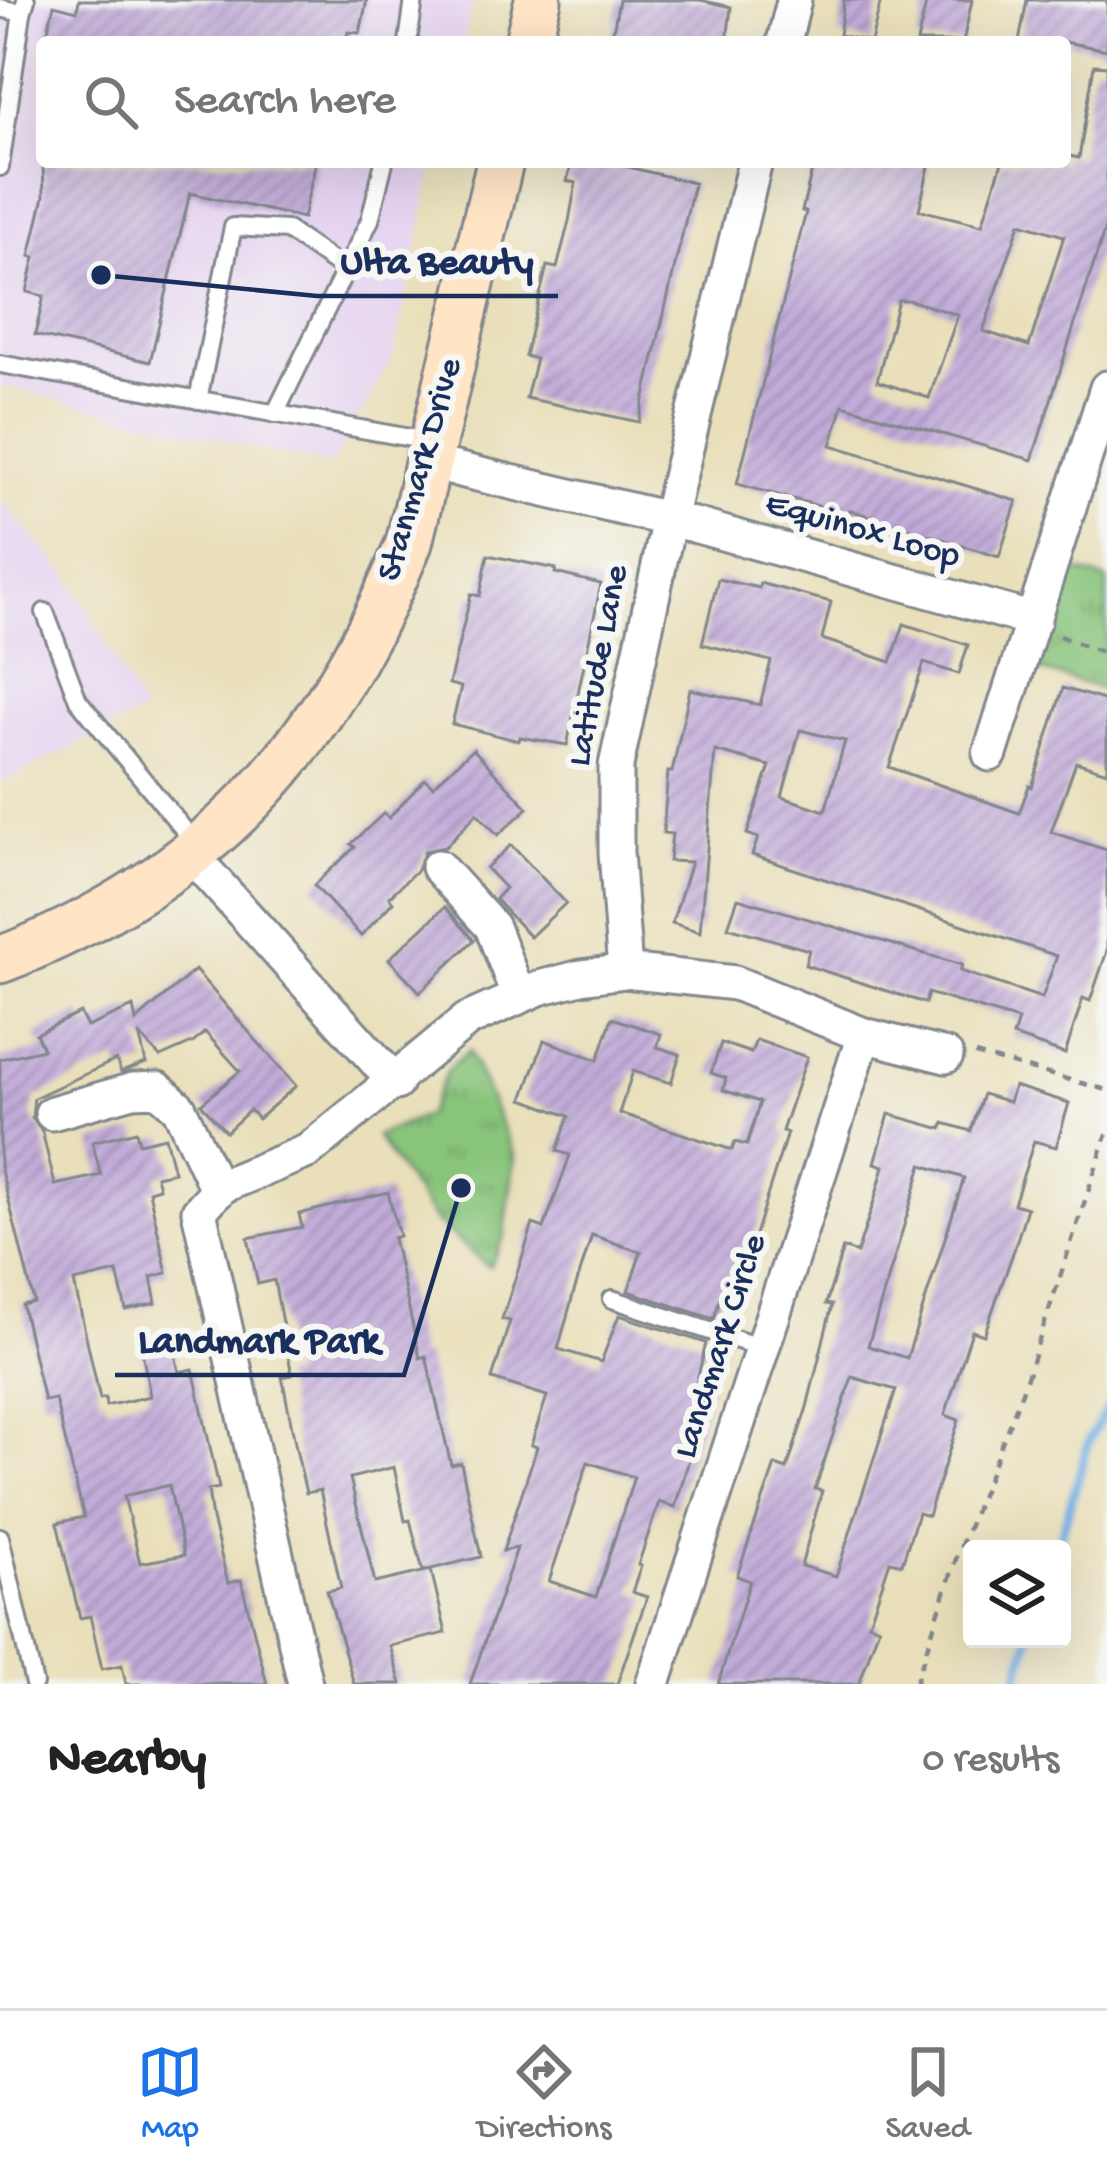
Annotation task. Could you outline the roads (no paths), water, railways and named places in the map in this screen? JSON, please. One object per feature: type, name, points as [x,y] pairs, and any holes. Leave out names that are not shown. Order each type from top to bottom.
[{"type":"main road","points":[[529,36],[538,0]]},
{"type":"main road","name":"Stanmark Drive","points":[[0,960],[88,922],[196,852],[285,762],[325,711],[385,603],[409,543],[499,168]]},
{"type":"street","points":[[785,36],[794,0]]},
{"type":"street","points":[[669,519],[754,168]]},
{"type":"street","points":[[990,754],[1107,388]]},
{"type":"street","name":"Equinox Loop","points":[[432,453],[1034,620]]},
{"type":"street","name":"Latitude Lane","points":[[625,971],[616,852],[616,766],[669,519]]},
{"type":"street","points":[[196,852],[396,1082]]},
{"type":"street","points":[[438,867],[492,927],[518,997]]},
{"type":"street","points":[[305,1684],[202,1237],[200,1211],[218,1191],[308,1151],[467,1020],[580,976],[625,971],[735,983],[864,1035],[946,1056]]},
{"type":"street","name":"Landmark Circle","points":[[653,1684],[864,1035]]},
{"type":"street","points":[[52,1113],[133,1090],[158,1089],[178,1108],[218,1191]]},
{"type":"lane","points":[[409,36],[414,0]]},
{"type":"lane","points":[[0,8],[24,7],[0,167]]},
{"type":"lane","points":[[275,414],[370,220],[383,168]]},
{"type":"lane","points":[[198,400],[233,227],[287,230],[345,270]]},
{"type":"lane","points":[[0,364],[275,414],[432,453]]},
{"type":"lane","points":[[45,612],[78,700],[196,852]]},
{"type":"lane","points":[[612,1299],[762,1348]]},
{"type":"lane","points":[[0,1537],[34,1684]]},
{"type":"waterway","points":[[1060,1540],[1090,1438],[1107,1409]]},
{"type":"waterway","points":[[1016,1684],[1026,1648]]},
{"type":"place","name":"Ulta Beauty","points":[[101,275]]},
{"type":"place","name":"Landmark Park","points":[[461,1188]]}]
